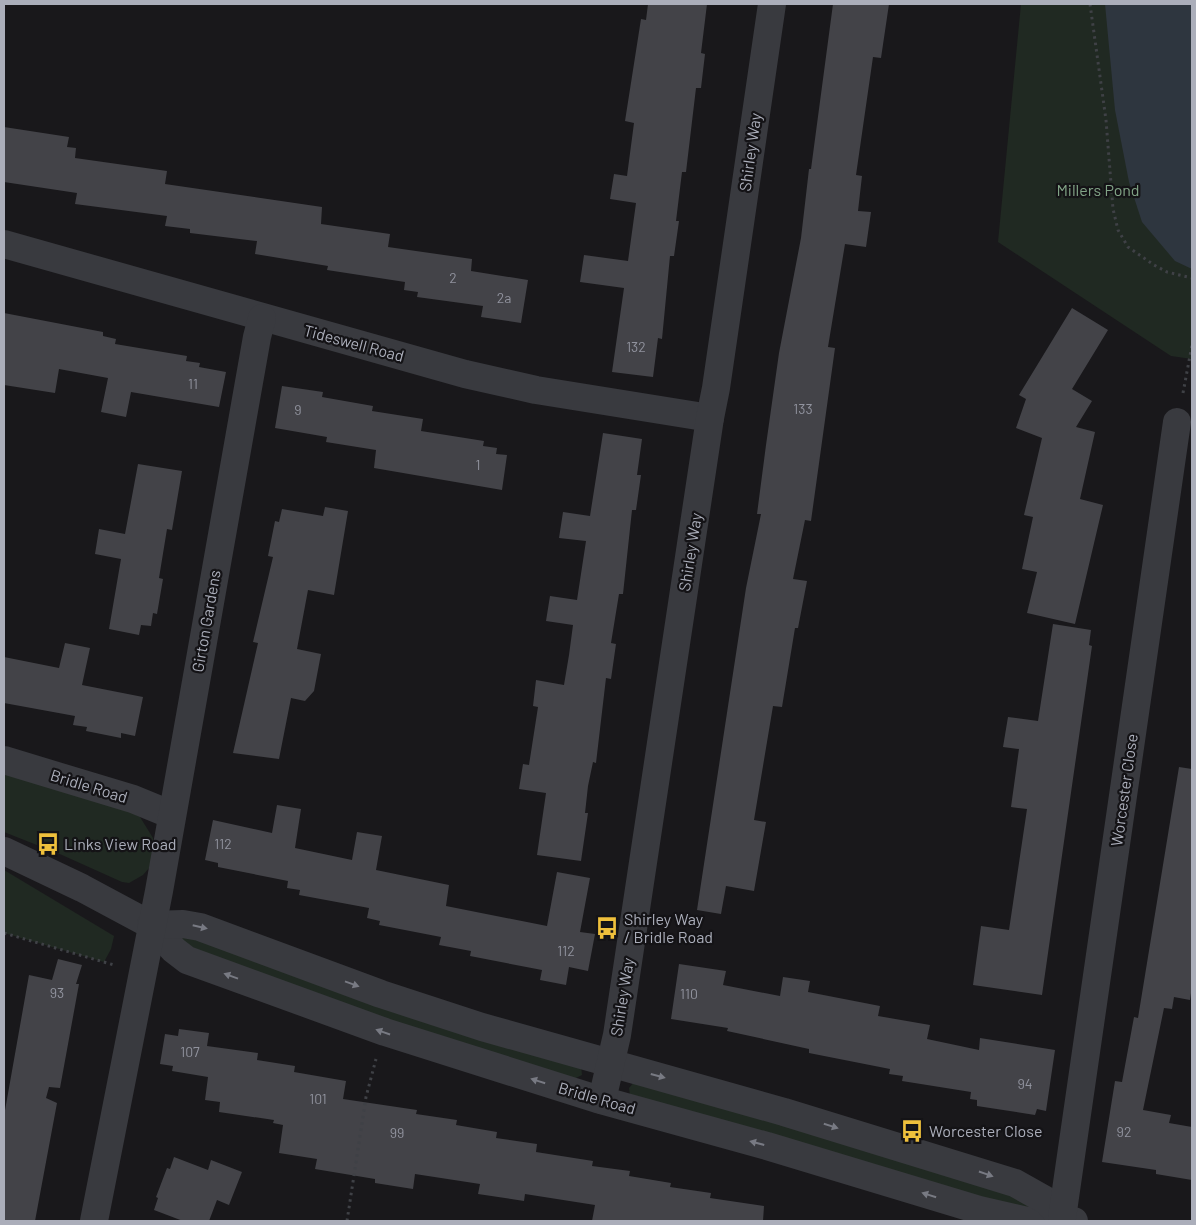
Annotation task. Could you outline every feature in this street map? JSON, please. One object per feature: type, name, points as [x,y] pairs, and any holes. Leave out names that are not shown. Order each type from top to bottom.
[{"type":"street","name":"Shirley Way","points":[[602,1100],[611,1064],[716,388],[772,4]]},
{"type":"street","name":"Tideswell Road","points":[[4,244],[465,374],[536,390],[710,418]]},
{"type":"street","name":"Girton Gardens","points":[[151,925],[257,337],[262,318]]},
{"type":"street","name":"Worcester Close","points":[[1068,1220],[1177,422]]},
{"type":"street","name":"Bridle Road","points":[[4,760],[132,799],[172,815]]},
{"type":"street","name":"Bridle Road","points":[[4,851],[82,888],[151,925],[174,950],[187,960],[385,1032],[602,1100],[791,1153],[1013,1219],[1027,1221],[1068,1220]]},
{"type":"street","name":"Bridle Road","points":[[151,925],[183,924],[208,929],[381,994],[482,1027],[802,1118],[1015,1183],[1047,1201],[1068,1220]]},
{"type":"street","points":[[94,1221],[151,925]]},
{"type":"street","points":[[791,1153],[802,1118]]},
{"type":"path","points":[[1090,4],[1106,120],[1113,209],[1118,230],[1128,247],[1154,265],[1167,272],[1192,278]]},
{"type":"path","points":[[1177,422],[1192,345]]},
{"type":"path","points":[[4,933],[142,973]]},
{"type":"path","points":[[347,1221],[366,1096],[385,1032]]},
{"type":"green space","name":"Millers Pond","points":[[1021,4],[1192,4],[1192,359],[1171,356],[998,242]]},
{"type":"green space","points":[[4,769],[112,802],[140,817],[153,838],[154,849],[149,868],[143,875],[129,883],[122,882],[4,832]]},
{"type":"green space","points":[[4,870],[114,936],[111,949],[104,962],[4,933]]},
{"type":"green space","points":[[181,933],[581,1066],[582,1075],[572,1080],[287,987],[186,946],[178,936]]},
{"type":"green space","points":[[635,1081],[1038,1201],[1028,1211],[630,1095],[629,1088]]},
{"type":"shaded area","name":"Millers Pond","points":[[1105,4],[1192,4],[1192,269],[1175,261],[1142,222],[1129,182],[1115,110]]},
{"type":"building","points":[[648,4],[707,4],[701,53],[705,54],[701,88],[696,88],[686,172],[682,172],[676,221],[679,221],[674,256],[670,256],[662,339],[658,338],[653,377],[612,372],[624,288],[580,282],[584,255],[628,261],[636,203],[610,199],[614,174],[627,176],[634,123],[625,121],[641,19],[646,20]]},
{"type":"building","points":[[833,4],[889,4],[881,58],[873,57],[856,175],[862,176],[858,211],[871,212],[866,247],[845,244],[828,347],[835,348],[811,521],[805,520],[793,579],[807,581],[798,628],[795,628],[782,707],[773,706],[754,820],[766,822],[754,891],[726,886],[721,914],[697,910],[746,588],[761,514],[757,514],[766,445],[779,353],[801,238]]},
{"type":"building","points":[[4,127],[69,137],[67,147],[76,148],[75,158],[167,171],[165,184],[322,207],[321,224],[390,234],[388,247],[472,259],[471,271],[528,280],[521,323],[481,317],[483,306],[417,297],[418,292],[404,290],[405,282],[327,270],[328,266],[255,254],[257,241],[190,233],[190,229],[165,226],[167,216],[75,204],[77,193],[4,182]]},
{"type":"building","points":[[1072,308],[1108,330],[1072,389],[1092,401],[1076,427],[1095,432],[1080,499],[1103,505],[1075,624],[1027,613],[1037,572],[1022,569],[1033,517],[1024,515],[1042,438],[1016,428],[1026,399],[1019,395]]},
{"type":"building","points":[[4,313],[103,332],[103,336],[116,339],[115,344],[187,356],[186,361],[200,363],[199,367],[226,372],[219,407],[131,392],[126,417],[101,412],[108,378],[59,369],[55,393],[4,385]]},
{"type":"building","points":[[282,386],[323,392],[322,397],[373,406],[372,411],[423,419],[421,431],[484,441],[483,446],[497,448],[496,454],[507,455],[502,490],[374,468],[376,450],[326,442],[327,437],[275,428]]},
{"type":"building","points":[[603,433],[642,439],[637,475],[641,475],[636,510],[632,510],[623,594],[619,594],[611,643],[616,644],[611,679],[606,678],[596,763],[593,762],[588,786],[585,813],[588,813],[581,861],[537,855],[546,793],[519,789],[523,764],[529,765],[538,707],[533,706],[536,680],[564,685],[569,655],[573,625],[546,621],[550,596],[577,600],[586,541],[559,538],[563,512],[590,516]]},
{"type":"building","points":[[138,464],[182,471],[172,530],[167,529],[159,578],[163,579],[157,614],[153,613],[151,626],[141,625],[139,635],[109,629],[121,559],[95,554],[99,529],[125,534]]},
{"type":"building","points":[[325,507],[348,511],[334,595],[308,590],[297,649],[321,654],[314,691],[305,701],[291,698],[279,759],[233,753],[258,643],[253,642],[273,557],[268,556],[275,521],[279,522],[282,509],[323,516]]},
{"type":"building","points":[[1053,624],[1091,630],[1089,645],[1092,646],[1042,995],[973,985],[981,926],[1009,930],[1027,809],[1011,807],[1019,749],[1003,747],[1008,717],[1038,721]]},
{"type":"building","points":[[65,643],[90,648],[82,685],[143,697],[135,736],[121,733],[121,738],[86,731],[87,727],[73,725],[75,716],[4,703],[4,657],[59,668]]},
{"type":"building","points":[[1179,767],[1192,769],[1192,986],[1190,1000],[1174,997],[1172,1009],[1164,1008],[1143,1110],[1171,1115],[1169,1123],[1192,1127],[1192,1180],[1156,1174],[1156,1170],[1102,1162],[1115,1081],[1122,1082],[1134,1017],[1138,1018]]},
{"type":"building","points":[[277,805],[301,809],[295,848],[352,860],[357,832],[382,836],[376,870],[449,885],[446,906],[547,926],[557,872],[590,878],[580,932],[595,934],[588,971],[569,967],[566,985],[540,980],[542,970],[470,956],[471,951],[439,945],[441,937],[379,925],[380,921],[367,918],[369,908],[299,895],[300,890],[287,888],[288,881],[218,867],[218,863],[205,860],[213,820],[272,833]]},
{"type":"building","points":[[58,959],[82,965],[76,984],[79,984],[60,1088],[49,1087],[46,1098],[57,1103],[35,1221],[4,1221],[4,1116],[29,975],[52,980]]},
{"type":"building","points":[[679,964],[726,971],[723,985],[780,996],[783,977],[810,981],[808,992],[880,1006],[878,1016],[930,1025],[927,1039],[979,1050],[980,1038],[1055,1050],[1046,1111],[1037,1109],[1035,1115],[977,1106],[977,1100],[970,1099],[971,1092],[902,1081],[903,1076],[889,1074],[890,1069],[809,1053],[809,1049],[727,1031],[728,1028],[671,1019]]},
{"type":"building","points":[[179,1029],[209,1033],[207,1046],[258,1053],[257,1060],[295,1066],[294,1072],[346,1081],[343,1099],[417,1110],[416,1114],[457,1120],[456,1125],[497,1132],[496,1138],[537,1144],[536,1152],[593,1161],[592,1166],[630,1171],[629,1176],[671,1183],[670,1187],[711,1193],[710,1198],[764,1206],[763,1221],[592,1221],[595,1205],[525,1194],[524,1201],[478,1194],[480,1184],[415,1174],[413,1189],[375,1183],[375,1179],[315,1169],[317,1159],[279,1153],[283,1125],[273,1123],[274,1120],[219,1112],[220,1102],[205,1100],[208,1077],[172,1071],[173,1066],[160,1064],[165,1034],[178,1036]]},
{"type":"building","points":[[174,1157],[208,1170],[211,1160],[242,1172],[229,1205],[217,1200],[209,1221],[183,1221],[154,1210],[158,1198],[156,1197],[167,1168],[170,1169]]},
{"type":"place","name":"Links View Road","points":[[48,844]]},
{"type":"place","name":"Shirley Way / Bridle Road","points":[[607,928]]},
{"type":"place","name":"Worcester Close","points":[[912,1131]]}]
